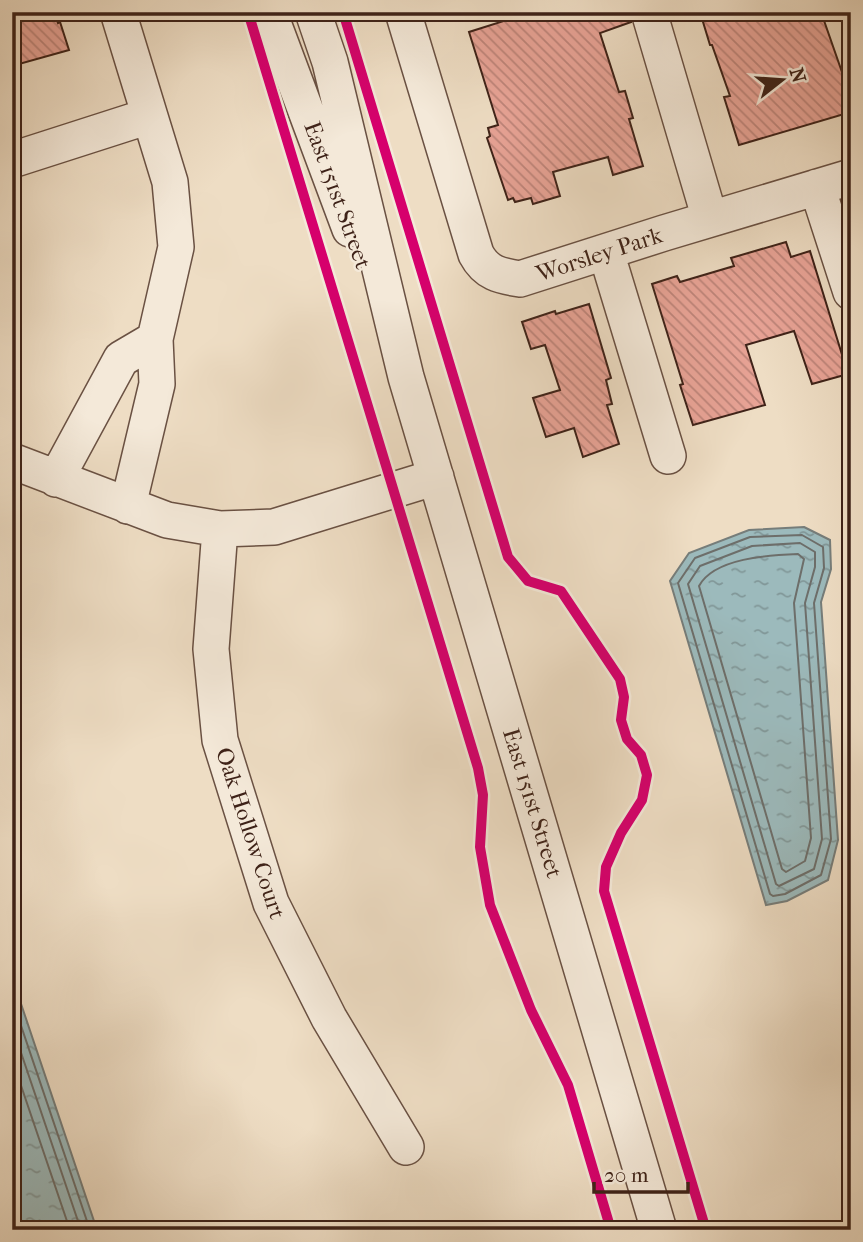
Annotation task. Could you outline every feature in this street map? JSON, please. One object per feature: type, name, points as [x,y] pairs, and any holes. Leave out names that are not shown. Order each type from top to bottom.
[{"type":"street","points":[[118,12],[170,182],[176,247],[155,339],[157,384],[128,506]]},
{"type":"street","name":"East 151st Street","points":[[270,12],[406,377]]},
{"type":"street","name":"East 151st Street","points":[[313,12],[330,62],[406,377],[659,1230]]},
{"type":"street","name":"Worsley Park","points":[[403,12],[476,254],[483,267],[499,276],[520,279],[851,177]]},
{"type":"street","points":[[649,12],[710,219]]},
{"type":"street","points":[[12,160],[149,116]]},
{"type":"street","points":[[817,187],[851,292]]},
{"type":"street","points":[[606,252],[668,456]]},
{"type":"street","points":[[56,479],[121,359],[155,339]]},
{"type":"street","points":[[12,461],[167,520],[220,529],[274,527],[436,477]]},
{"type":"street","name":"Oak Hollow Court","points":[[220,529],[211,649],[214,699],[224,753],[271,903],[329,1018],[406,1147]]},
{"type":"water","points":[[804,527],[830,540],[831,569],[821,602],[838,840],[828,880],[787,901],[766,905],[670,581],[689,553],[749,530]]},
{"type":"water","points":[[12,977],[97,1230],[12,1230]]},
{"type":"building","points":[[12,12],[54,12],[69,50],[12,66]]},
{"type":"building","points":[[532,12],[629,12],[631,22],[600,33],[619,92],[625,91],[633,118],[629,119],[643,166],[613,175],[608,157],[553,172],[560,196],[533,204],[531,198],[515,202],[513,198],[508,200],[487,138],[490,136],[488,128],[498,125],[469,32]]},
{"type":"building","points":[[700,12],[821,12],[851,98],[851,112],[739,145],[724,97],[730,96]]},
{"type":"building","points":[[786,242],[791,257],[810,251],[848,374],[812,384],[794,331],[746,345],[765,405],[693,425],[652,284],[677,276],[680,282],[734,266],[731,258]]},
{"type":"building","points":[[589,304],[611,378],[606,380],[612,404],[607,405],[619,444],[583,457],[574,428],[546,437],[533,398],[560,390],[545,345],[531,349],[522,322]]},
{"type":"cycle path","points":[[248,12],[478,768],[483,795],[480,847],[490,905],[531,1010],[568,1085],[611,1230]]},
{"type":"cycle path","points":[[343,12],[508,557],[528,581],[561,591],[620,679],[624,697],[621,720],[627,739],[641,755],[647,775],[642,800],[621,833],[606,867],[604,891],[706,1230]]}]
